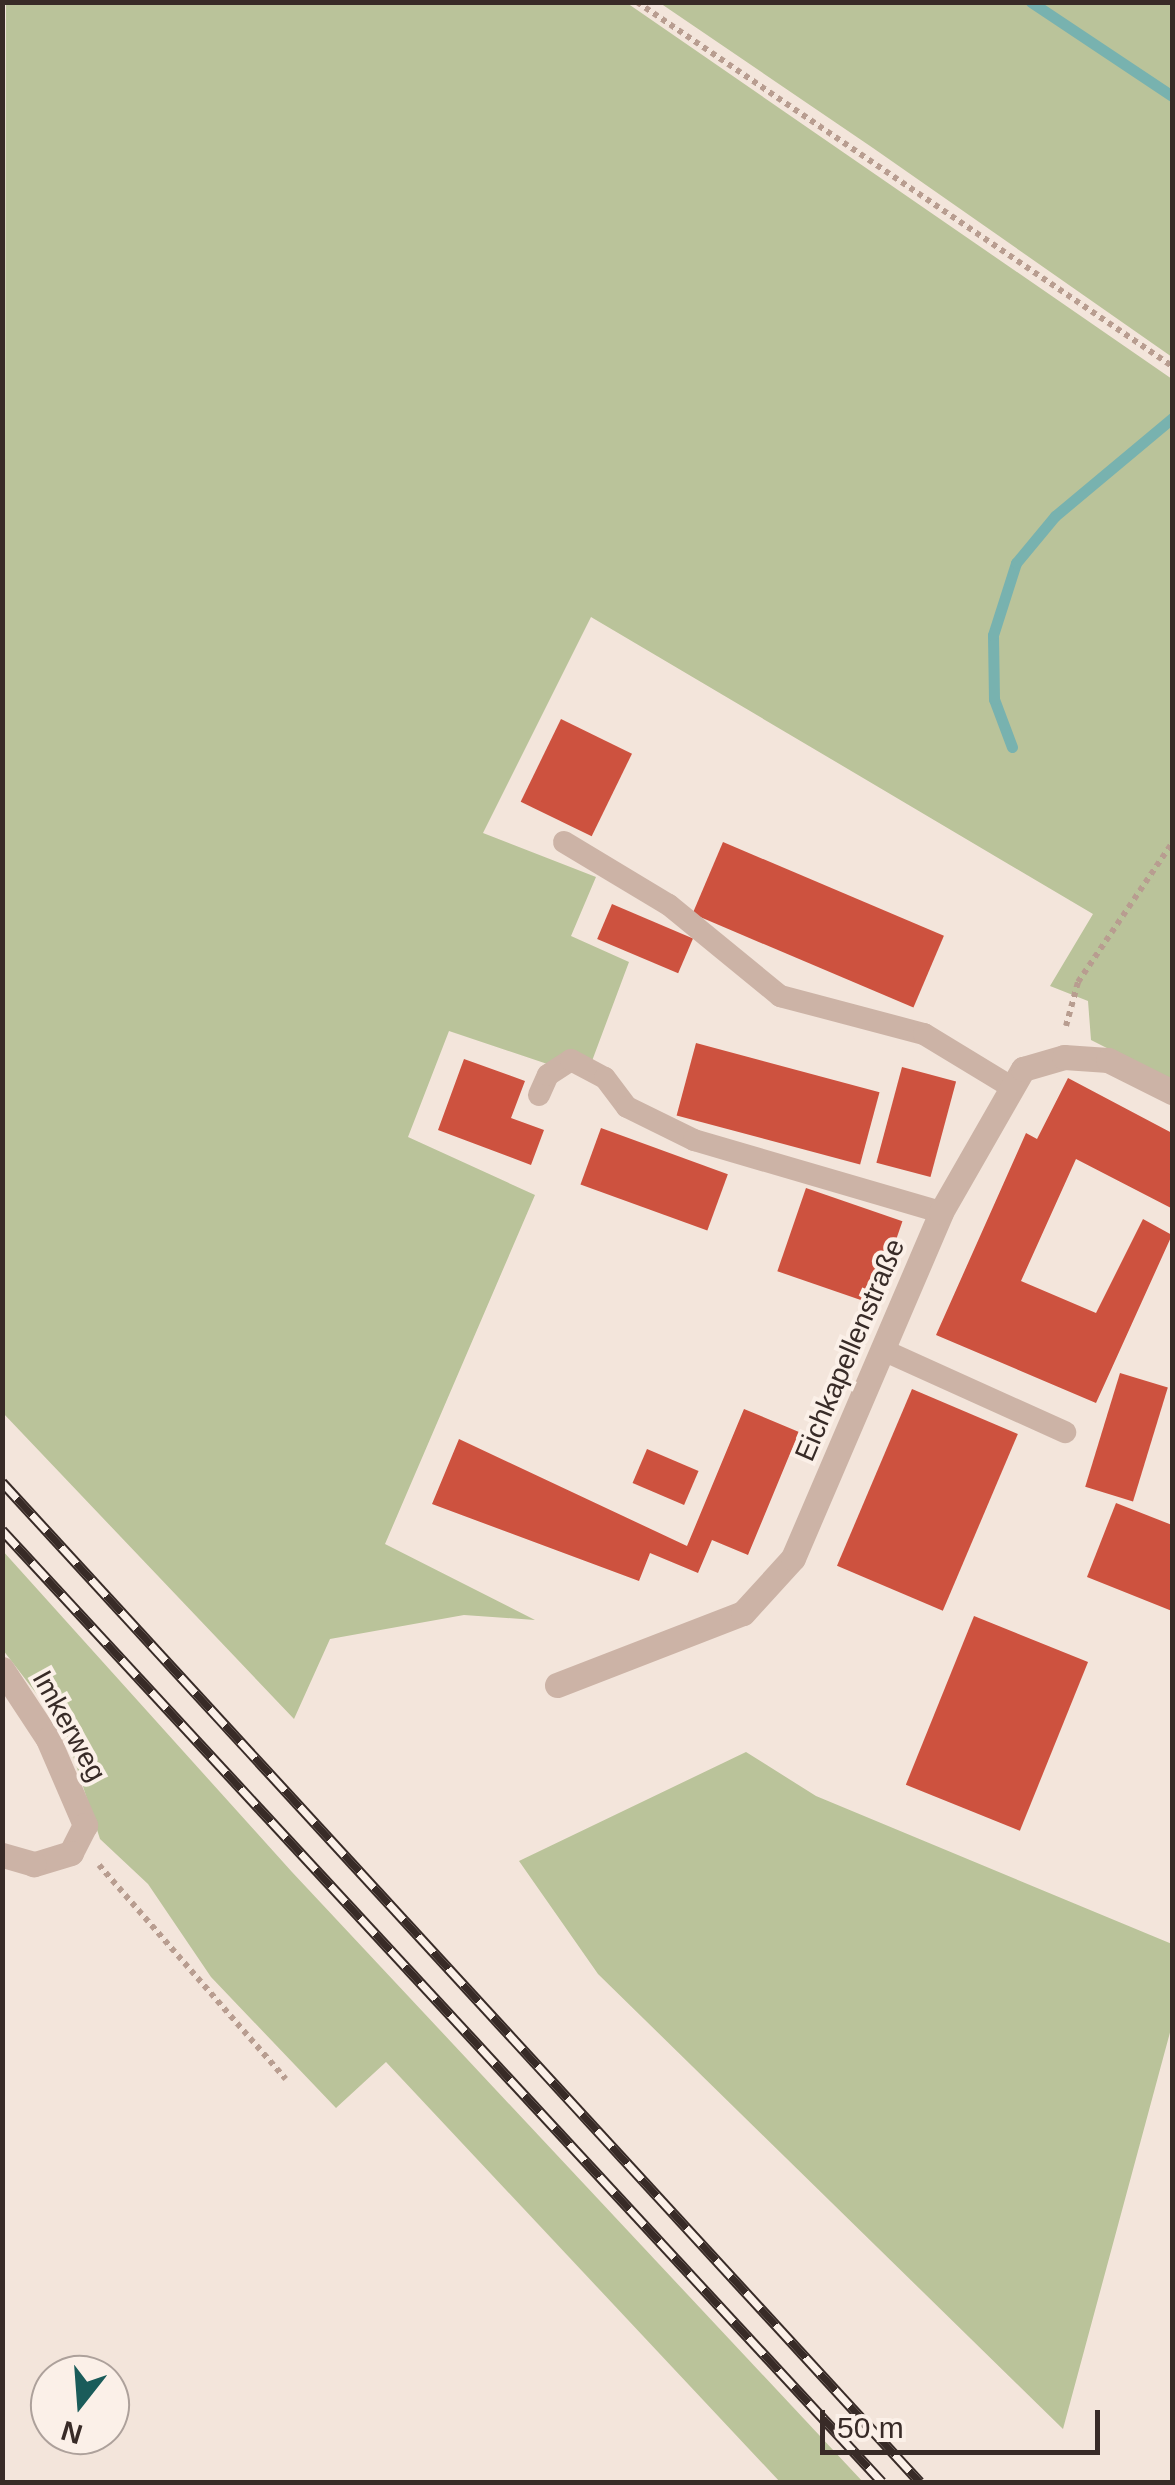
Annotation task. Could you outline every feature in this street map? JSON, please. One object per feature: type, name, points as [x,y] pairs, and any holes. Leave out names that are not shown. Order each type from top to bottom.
[{"type":"street","points":[[1008,1085],[1022,1069],[1064,1057],[1108,1060],[1172,1092]]},
{"type":"street","name":"Eichkapellenstraße","points":[[557,1685],[742,1613],[793,1558],[942,1212],[1008,1085]]},
{"type":"street","name":"Imkerweg","points":[[2,1670],[70,1786],[86,1826],[70,1851]]},
{"type":"street","points":[[2,1855],[34,1864],[70,1851]]},
{"type":"lane","points":[[564,842],[669,905],[780,996],[924,1034],[1008,1085]]},
{"type":"lane","points":[[539,1095],[548,1074],[571,1060],[605,1078],[628,1107],[694,1140],[942,1212]]},
{"type":"lane","points":[[883,1350],[1065,1432]]},
{"type":"path","points":[[637,2],[1172,366]]},
{"type":"path","points":[[1064,1057],[1078,982],[1172,843]]},
{"type":"path","points":[[70,1851],[286,2078]]},
{"type":"green space","points":[[6,3],[627,3],[1172,379],[1172,1081],[1091,1040],[1088,1001],[1050,986],[1093,914],[591,617],[483,833],[596,877],[571,936],[629,962],[586,1077],[449,1031],[408,1137],[535,1195],[385,1544],[535,1620],[464,1615],[330,1639],[294,1719],[3,1413]]},
{"type":"green space","points":[[660,3],[1172,3],[1172,357],[873,148]]},
{"type":"green space","points":[[2,1550],[292,1872],[863,2482],[780,2482],[386,2062],[336,2108],[211,1977],[148,1884],[100,1839],[65,1731],[3,1650]]},
{"type":"green space","points":[[746,1752],[816,1796],[1172,1944],[1172,2025],[1063,2429],[598,1974],[519,1861]]},
{"type":"building","points":[[561,719],[632,754],[592,836],[521,802]]},
{"type":"building","points":[[723,842],[944,936],[913,1008],[693,914]]},
{"type":"building","points":[[612,904],[693,938],[678,973],[597,939]]},
{"type":"building","points":[[696,1043],[880,1092],[860,1165],[677,1115]]},
{"type":"building","points":[[464,1059],[525,1081],[511,1118],[544,1130],[531,1165],[438,1130]]},
{"type":"building","points":[[902,1067],[956,1081],[930,1177],[876,1163]]},
{"type":"building","points":[[1068,1078],[1172,1133],[1171,1208],[1076,1159],[1021,1281],[1096,1313],[1143,1219],[1172,1235],[1096,1403],[936,1335],[1026,1133],[1037,1139]]},
{"type":"building","points":[[601,1128],[728,1174],[707,1231],[580,1184]]},
{"type":"building","points":[[806,1188],[902,1221],[874,1304],[777,1271]]},
{"type":"building","points":[[1120,1373],[1168,1388],[1133,1501],[1085,1487]]},
{"type":"building","points":[[912,1389],[1018,1434],[943,1611],[837,1566]]},
{"type":"building","points":[[744,1409],[799,1432],[748,1555],[712,1540],[698,1573],[650,1553],[639,1581],[432,1504],[459,1439],[687,1546]]},
{"type":"building","points":[[647,1449],[699,1471],[684,1505],[633,1483]]},
{"type":"building","points":[[1116,1503],[1172,1525],[1172,1611],[1087,1577]]},
{"type":"building","points":[[974,1616],[1088,1662],[1020,1831],[906,1785]]},
{"type":"waterway","points":[[1031,2],[1172,96]]},
{"type":"waterway","points":[[1012,747],[994,699],[993,635],[1016,563],[1055,516],[1172,418]]},
{"type":"railway","points":[[2,1482],[920,2482]]},
{"type":"railway","points":[[2,1530],[882,2482]]}]
